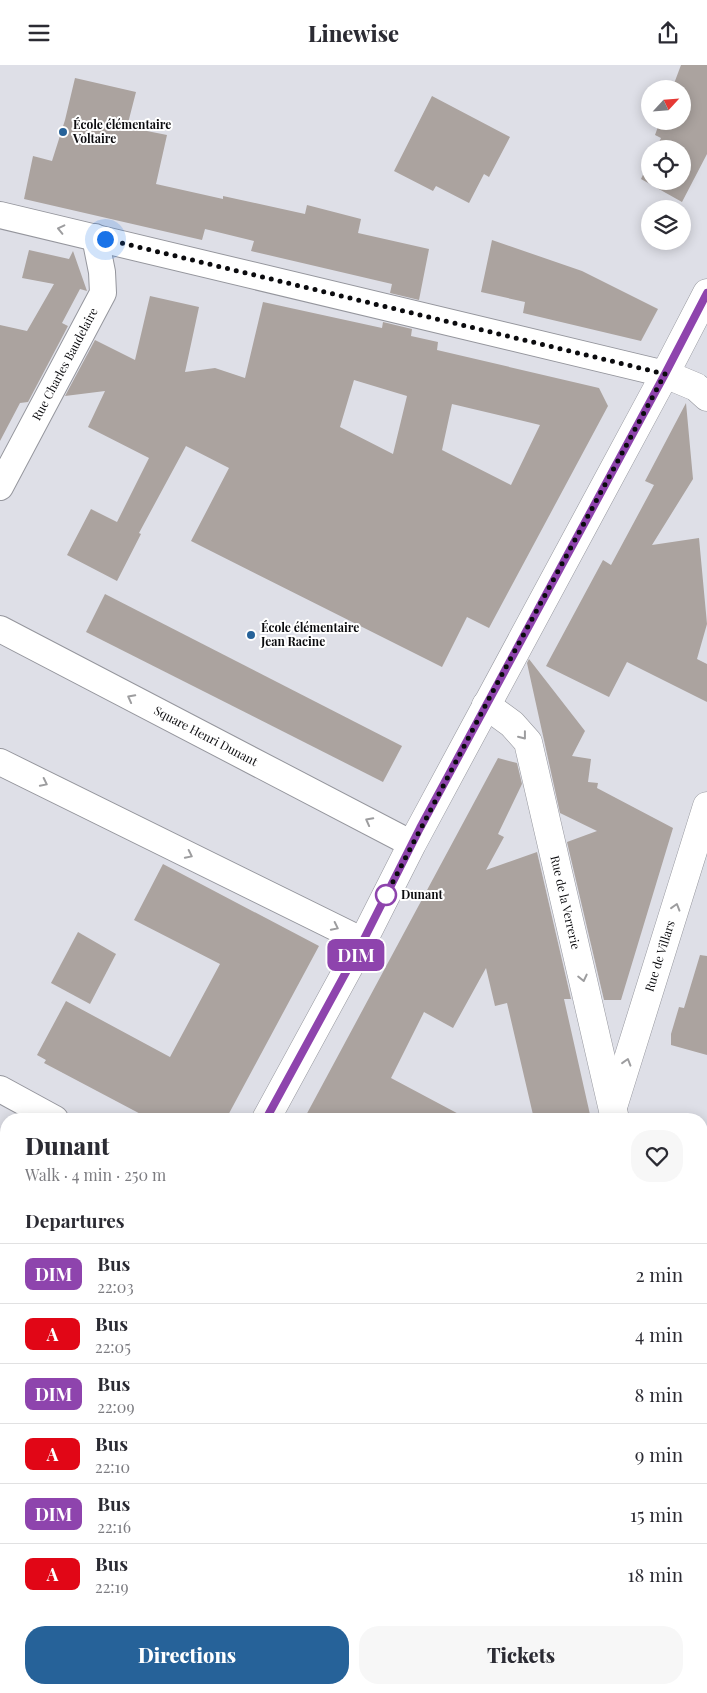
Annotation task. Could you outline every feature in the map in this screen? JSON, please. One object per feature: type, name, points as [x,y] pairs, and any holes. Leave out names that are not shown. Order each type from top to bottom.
[{"type":"main road","points":[[269,1113],[363,941],[412,844],[707,293]]},
{"type":"main road","points":[[665,374],[696,387],[707,397]]},
{"type":"main road","name":"Rue de la Verrerie","points":[[486,705],[512,724],[528,742],[614,1113]]},
{"type":"main road","name":"Rue de Villars","points":[[614,1113],[707,806]]},
{"type":"street","points":[[0,215],[665,374]]},
{"type":"street","name":"Rue Charles Baudelaire","points":[[0,487],[102,293],[102,272],[95,237]]},
{"type":"street","name":"Square Henri Dunant","points":[[0,629],[412,844]]},
{"type":"street","points":[[0,762],[363,941]]},
{"type":"street","points":[[0,1089],[44,1113]]},
{"type":"building","points":[[681,65],[707,65],[707,154],[691,185],[691,140],[660,140],[661,138],[655,135],[657,130],[691,130],[691,80],[675,80]]},
{"type":"building","points":[[75,78],[136,92],[127,127],[167,135],[156,184],[305,214],[307,205],[361,219],[358,233],[429,249],[419,300],[390,293],[392,284],[251,251],[254,241],[205,229],[202,240],[24,199],[33,156],[52,161],[65,120]]},
{"type":"building","points":[[432,96],[510,137],[489,177],[484,174],[469,203],[436,186],[433,191],[394,171]]},
{"type":"building","points":[[661,190],[688,190],[683,200],[678,200]]},
{"type":"building","points":[[492,240],[582,271],[658,309],[641,341],[523,313],[525,302],[481,292]]},
{"type":"building","points":[[29,250],[69,259],[73,251],[87,291],[80,289],[62,323],[68,326],[28,402],[20,403],[0,441],[0,325],[27,331],[54,284],[22,278]]},
{"type":"building","points":[[150,296],[199,307],[185,372],[215,368],[245,378],[263,302],[382,328],[383,322],[412,329],[411,336],[438,342],[437,350],[599,388],[608,406],[489,628],[467,617],[442,667],[191,541],[229,468],[186,446],[139,533],[141,534],[117,581],[67,555],[91,509],[117,522],[149,458],[88,427],[105,391],[65,396],[95,340],[135,360]],"holes":[[[354,380],[407,396],[393,454],[340,427]],[[452,404],[540,425],[511,485],[442,450]]]},
{"type":"building","points":[[686,403],[693,479],[652,545],[699,538],[707,624],[697,659],[707,664],[707,702],[627,662],[609,697],[546,666],[603,560],[611,565],[654,485],[645,481]]},
{"type":"building","points":[[105,594],[402,746],[383,782],[86,632]]},
{"type":"building","points":[[529,659],[585,731],[572,756],[591,759],[588,782],[598,783],[597,788],[673,828],[621,1000],[604,1000],[567,842],[597,831],[560,813],[527,663]]},
{"type":"building","points":[[498,758],[517,763],[522,784],[498,834],[504,837],[486,870],[537,852],[571,999],[564,999],[590,1113],[533,1113],[507,1003],[495,1006],[486,968],[453,1028],[424,1012],[391,1078],[457,1113],[307,1113]]},
{"type":"building","points":[[163,864],[319,946],[229,1113],[139,1113],[44,1063],[46,1060],[37,1055],[66,1001],[170,1057],[220,964],[134,920]]},
{"type":"building","points":[[78,932],[116,954],[90,1004],[51,983]]},
{"type":"building","points":[[700,955],[707,956],[707,1055],[671,1045],[671,1034],[679,1007],[684,1008]]},
{"type":"bus line","name":"DIM","points":[[269,1113],[363,941],[420,828],[707,293]]},
{"type":"place","name":"École élémentaire Voltaire","points":[[63,132]]},
{"type":"place","name":"École élémentaire Jean Racine","points":[[251,635]]},
{"type":"place","name":"Dunant","points":[[386,895]]},
{"type":"route","points":[[105,239],[665,374],[493,691],[386,895]]}]
